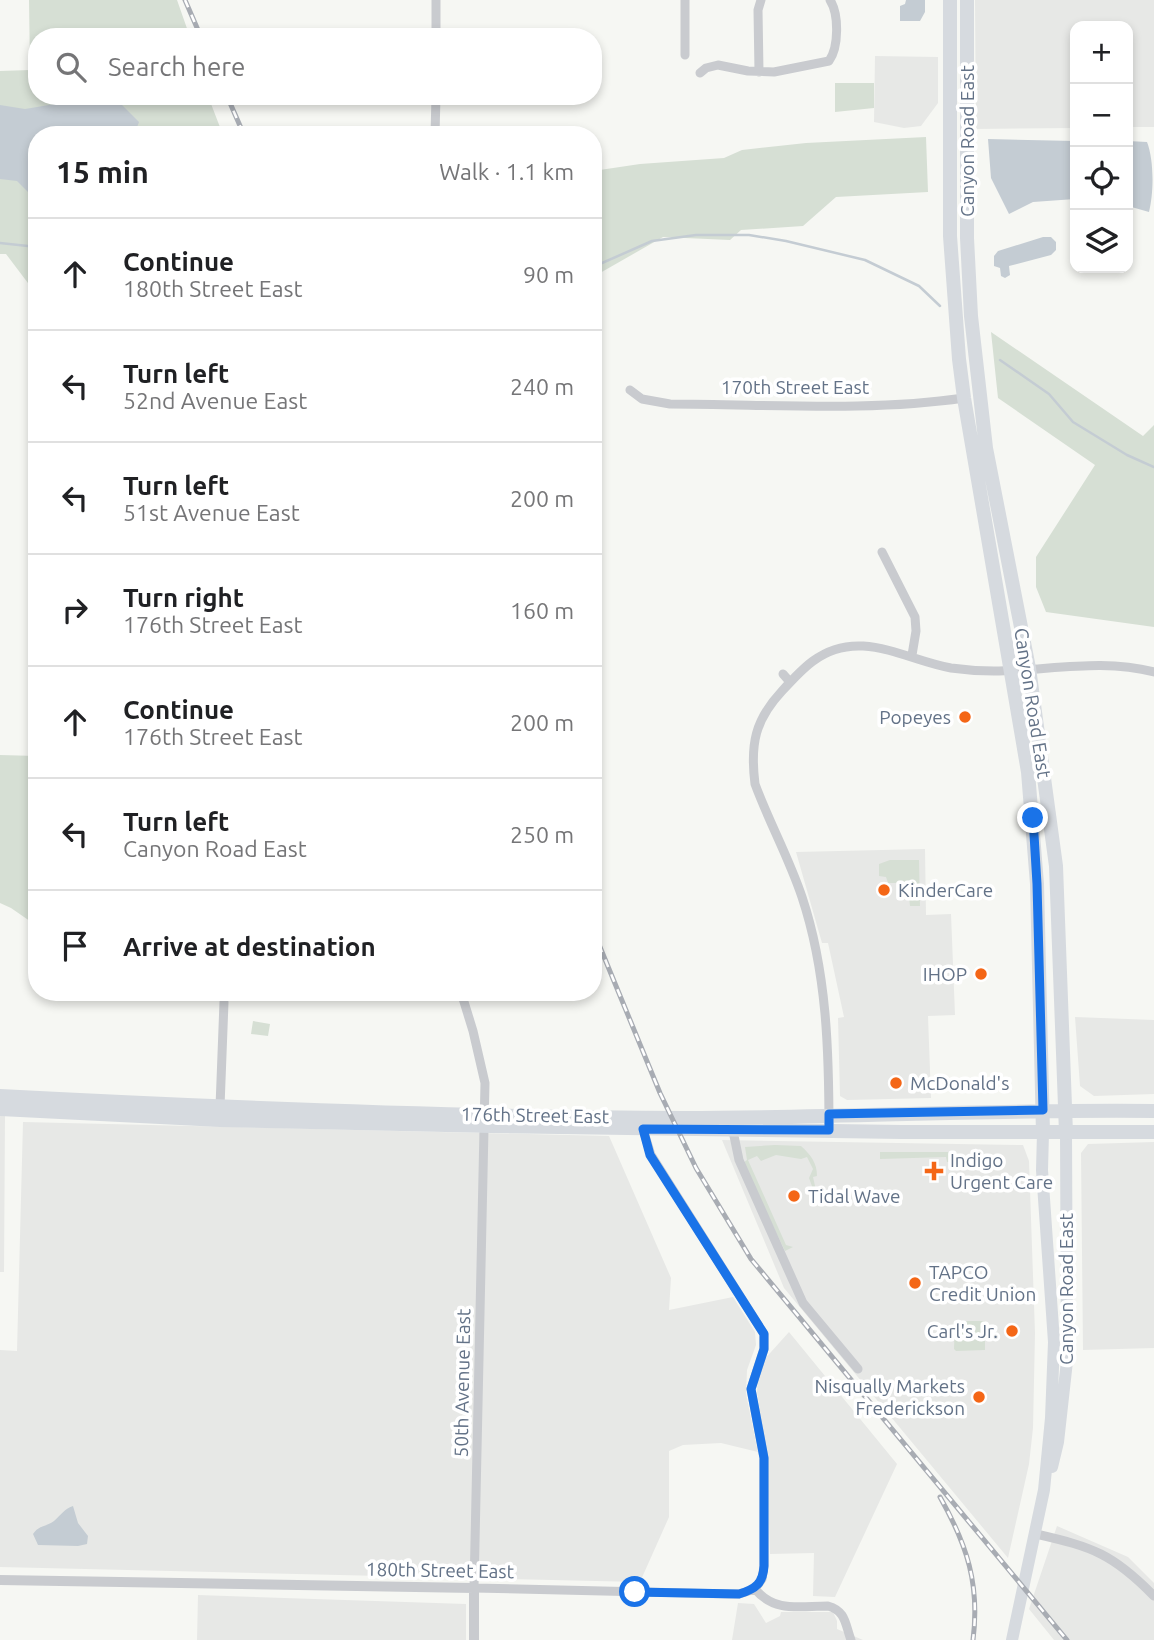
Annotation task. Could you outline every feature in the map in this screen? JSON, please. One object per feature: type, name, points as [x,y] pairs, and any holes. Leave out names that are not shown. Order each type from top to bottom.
[{"type":"main road","name":"Canyon Road East","points":[[950,0],[950,236],[964,397],[1028,772],[1037,884],[1042,1170],[1054,1342],[1051,1418],[1044,1490],[1012,1640]]},
{"type":"main road","name":"Canyon Road East","points":[[967,0],[967,238],[971,316],[986,448],[1029,668],[1056,866],[1066,1110],[1068,1360],[1058,1442],[1044,1490]]},
{"type":"main road","points":[[964,397],[973,403],[986,448]]},
{"type":"main road","name":"176th Street East","points":[[0,1096],[643,1129],[663,1124]]},
{"type":"main road","points":[[115,1113],[119,1108],[187,1110],[204,1106]]},
{"type":"main road","name":"176th Street East","points":[[0,1109],[220,1120],[663,1124],[829,1114],[1154,1111]]},
{"type":"main road","name":"176th Street East","points":[[689,1124],[733,1130],[1154,1132]]},
{"type":"street","points":[[436,0],[436,28]]},
{"type":"street","points":[[685,0],[685,55]]},
{"type":"street","points":[[759,72],[758,10],[761,0]]},
{"type":"street","points":[[700,73],[706,68],[718,65],[759,72],[783,71],[830,61],[836,45],[835,9],[830,0]]},
{"type":"street","points":[[435,126],[436,105]]},
{"type":"street","name":"170th Street East","points":[[630,390],[642,399],[670,404],[886,405],[964,397]]},
{"type":"street","points":[[882,552],[915,617],[912,655]]},
{"type":"street","points":[[829,1130],[828,1058],[815,948],[801,895],[760,799],[752,767],[755,737],[768,706],[814,660],[852,646],[886,648],[951,668],[1010,670],[1103,665],[1141,668],[1154,672]]},
{"type":"street","points":[[783,674],[790,682]]},
{"type":"street","name":"50th Avenue East","points":[[464,1001],[485,1083],[474,1640]]},
{"type":"street","points":[[220,1107],[224,1002]]},
{"type":"street","points":[[643,1129],[650,1155],[762,1329],[764,1349],[751,1389],[764,1458],[764,1566],[762,1579],[755,1589],[760,1596],[776,1606],[836,1608],[843,1614],[851,1640]]},
{"type":"street","points":[[733,1130],[739,1160],[803,1303],[858,1370]]},
{"type":"street","points":[[1036,1534],[1103,1553],[1131,1572],[1154,1596]]},
{"type":"street","name":"180th Street East","points":[[0,1580],[729,1594],[755,1589]]},
{"type":"shaded area","points":[[29,0],[177,0],[187,28],[29,28]]},
{"type":"shaded area","points":[[906,0],[925,0],[925,12],[920,21],[900,21],[900,6],[905,4]]},
{"type":"shaded area","points":[[975,0],[1154,0],[1154,127],[1133,127],[1133,21],[1070,21],[1070,128],[976,129]]},
{"type":"shaded area","points":[[875,56],[938,57],[938,103],[921,126],[904,128],[874,122]]},
{"type":"shaded area","points":[[28,70],[28,105],[211,105],[220,126],[28,126],[28,283],[6,254],[0,254],[0,71]]},
{"type":"shaded area","points":[[835,83],[874,83],[874,108],[835,112]]},
{"type":"shaded area","points":[[0,105],[25,109],[49,105],[122,105],[139,122],[137,126],[28,126],[28,192],[17,181],[0,179]]},
{"type":"shaded area","points":[[926,137],[928,192],[836,197],[803,226],[741,230],[730,240],[663,237],[602,272],[602,170],[724,158],[742,150],[806,143]]},
{"type":"shaded area","points":[[988,139],[1070,141],[1070,199],[1033,202],[1009,214],[991,178]]},
{"type":"shaded area","points":[[1133,141],[1147,142],[1149,149],[1152,195],[1149,212],[1133,207]]},
{"type":"shaded area","points":[[1051,237],[1056,242],[1056,250],[1051,255],[1009,266],[1010,275],[1005,278],[1001,276],[1000,268],[994,266],[994,256],[998,251]]},
{"type":"shaded area","points":[[991,332],[1143,436],[1154,425],[1154,627],[1046,612],[1036,587],[1036,557],[1095,465],[998,398]]},
{"type":"shaded area","points":[[0,755],[28,756],[28,920],[0,903]]},
{"type":"shaded area","points":[[925,849],[926,915],[951,914],[955,1015],[928,1016],[931,1098],[847,1100],[840,1096],[838,1018],[844,1017],[828,943],[822,943],[796,852]]},
{"type":"shaded area","points":[[890,860],[919,860],[920,906],[910,906],[909,897],[915,896],[914,883],[888,883],[886,877],[879,876],[879,864]]},
{"type":"shaded area","points":[[1075,1017],[1154,1020],[1154,1094],[1094,1096],[1080,1086]]},
{"type":"shaded area","points":[[253,1021],[270,1024],[268,1036],[251,1034]]},
{"type":"shaded area","points":[[0,1116],[5,1116],[4,1272],[0,1272]]},
{"type":"shaded area","points":[[23,1122],[609,1136],[671,1278],[669,1310],[733,1297],[755,1332],[756,1345],[747,1370],[746,1394],[758,1452],[721,1443],[683,1445],[669,1451],[669,1517],[640,1582],[0,1567],[0,1350],[17,1351]]},
{"type":"shaded area","points":[[722,1140],[1023,1145],[1029,1161],[1035,1333],[1033,1428],[1029,1464],[1008,1558],[784,1288]]},
{"type":"shaded area","points":[[1154,1142],[1154,1348],[1083,1350],[1081,1153],[1088,1144]]},
{"type":"shaded area","points":[[801,1146],[813,1160],[817,1171],[817,1176],[813,1177],[820,1208],[809,1178],[813,1169],[807,1157],[801,1159],[776,1155],[761,1161],[757,1156],[748,1160],[786,1245],[793,1247],[785,1251],[743,1163],[747,1160],[745,1147]]},
{"type":"shaded area","points":[[880,1152],[950,1152],[947,1162],[946,1157],[880,1159]]},
{"type":"shaded area","points":[[955,1321],[985,1321],[985,1350],[956,1351]]},
{"type":"shaded area","points":[[789,1332],[897,1464],[835,1597],[813,1596],[814,1553],[770,1554],[767,1459],[757,1392],[758,1375],[761,1363]]},
{"type":"shaded area","points":[[73,1506],[78,1523],[88,1536],[87,1544],[38,1545],[33,1534],[35,1531]]},
{"type":"shaded area","points":[[1057,1526],[1128,1557],[1154,1583],[1154,1640],[1054,1640],[1029,1609]]},
{"type":"shaded area","points":[[198,1595],[466,1604],[466,1640],[197,1640]]},
{"type":"shaded area","points":[[738,1603],[754,1604],[766,1623],[780,1616],[781,1612],[833,1612],[837,1629],[863,1640],[732,1640]]},
{"type":"waterway","points":[[602,263],[652,241],[696,235],[749,235],[865,260],[919,286],[940,306]]},
{"type":"waterway","points":[[0,243],[28,246]]},
{"type":"waterway","points":[[1000,360],[1049,394],[1073,422],[1127,455],[1154,467]]},
{"type":"railway","points":[[185,0],[197,28]]},
{"type":"railway","points":[[231,105],[240,126]]},
{"type":"railway","points":[[602,952],[660,1093],[696,1168],[751,1259],[1067,1640]]},
{"type":"railway","points":[[940,1497],[958,1532],[973,1583],[973,1640]]},
{"type":"place","name":"Popeyes","points":[[965,717]]},
{"type":"place","name":"KinderCare","points":[[884,890]]},
{"type":"place","name":"IHOP","points":[[981,974]]},
{"type":"place","name":"McDonald's","points":[[896,1083]]},
{"type":"place","name":"Indigo Urgent Care","points":[[934,1171]]},
{"type":"place","name":"Tidal Wave","points":[[794,1196]]},
{"type":"place","name":"TAPCO Credit Union","points":[[915,1283]]},
{"type":"place","name":"Carl's Jr.","points":[[1012,1331]]},
{"type":"place","name":"Nisqually Markets Frederickson","points":[[979,1397]]},
{"type":"route","points":[[635,1592],[739,1594],[755,1589],[764,1573],[764,1458],[751,1389],[764,1349],[764,1334],[650,1155],[643,1129],[829,1130],[829,1114],[1043,1110],[1033,818]]}]
